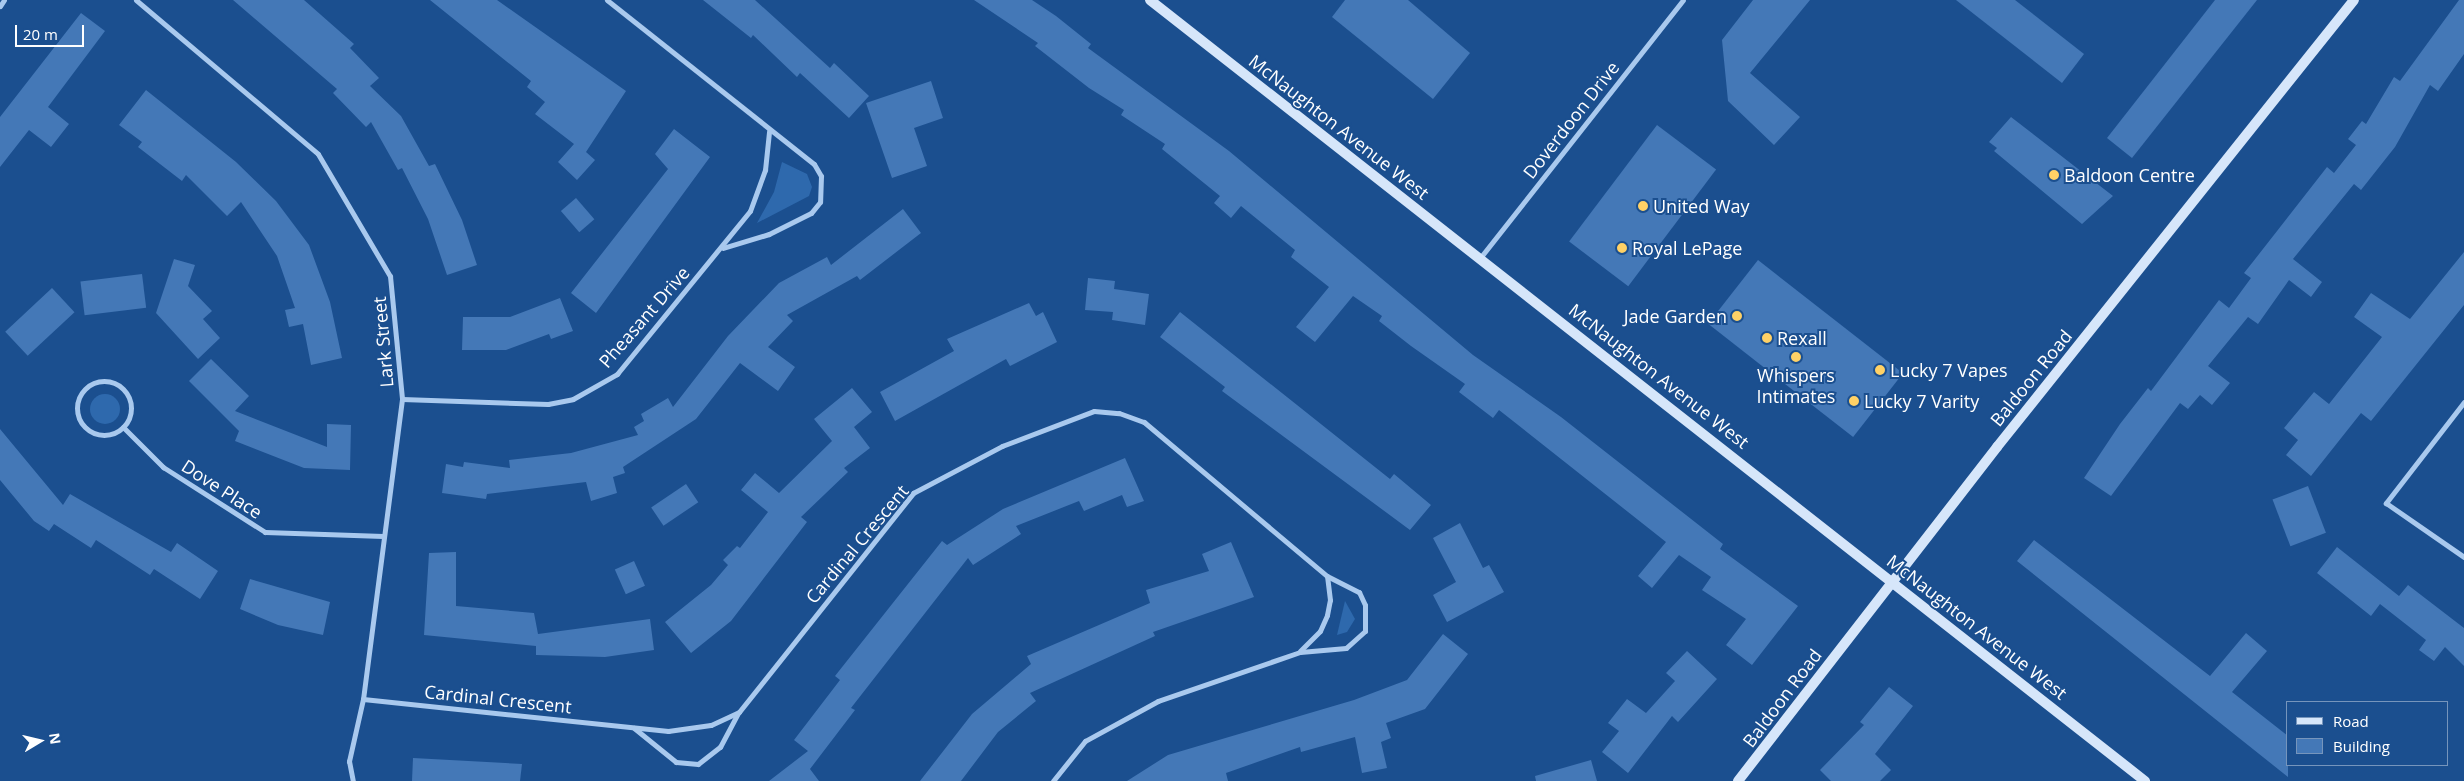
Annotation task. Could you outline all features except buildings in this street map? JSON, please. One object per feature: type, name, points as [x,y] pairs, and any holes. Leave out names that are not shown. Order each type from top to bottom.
[{"type":"main road","name":"McNaughton Avenue West","points":[[1150,0],[1893,580],[2145,781]]},
{"type":"main road","name":"Baldoon Road","points":[[1738,781],[1893,580],[2354,0]]},
{"type":"street","points":[[0,6],[4,0]]},
{"type":"street","name":"Lark Street","points":[[136,0],[318,154],[390,276],[402,399],[363,699],[349,761],[353,781]]},
{"type":"street","points":[[607,0],[769,131],[814,164],[821,176],[820,202],[795,224],[722,248]]},
{"type":"street","name":"Doverdoon Drive","points":[[1480,258],[1683,0]]},
{"type":"street","name":"Pheasant Drive","points":[[402,399],[548,404],[573,399],[616,374],[722,248],[759,192],[769,131]]},
{"type":"street","points":[[107,381],[122,388],[130,403],[123,427],[109,435],[86,429],[77,406],[83,390],[107,381]]},
{"type":"street","points":[[2464,402],[2386,503],[2464,557]]},
{"type":"street","name":"Cardinal Crescent","points":[[629,726],[686,766],[710,758],[739,712],[913,493],[1002,446],[1094,411],[1144,422],[1327,576],[1359,592],[1365,605],[1364,631],[1346,648],[1300,652],[1158,701],[1085,741],[1053,781]]},
{"type":"street","name":"Dove Place","points":[[123,427],[163,467],[265,532],[383,536]]},
{"type":"street","name":"Cardinal Crescent","points":[[1300,652],[1320,631],[1327,615],[1327,576]]},
{"type":"street","name":"Cardinal Crescent","points":[[363,699],[629,726],[689,730],[739,712]]},
{"type":"shaded area","points":[[782,162],[807,174],[812,187],[809,196],[757,223],[774,192]]},
{"type":"shaded area","points":[[105,394],[116,398],[120,409],[116,420],[105,424],[94,420],[90,409],[94,398]]},
{"type":"shaded area","points":[[1345,601],[1355,619],[1347,632],[1337,635]]},
{"type":"place","name":"Baldoon Centre","points":[[2054,175]]},
{"type":"place","name":"United Way","points":[[1643,206]]},
{"type":"place","name":"Royal LePage","points":[[1622,248]]},
{"type":"place","name":"Jade Garden","points":[[1737,316]]},
{"type":"place","name":"Rexall","points":[[1767,338]]},
{"type":"place","name":"Whispers Intimates","points":[[1796,357]]},
{"type":"place","name":"Lucky 7 Vapes","points":[[1880,370]]},
{"type":"place","name":"Lucky 7 Varity","points":[[1854,401]]}]
